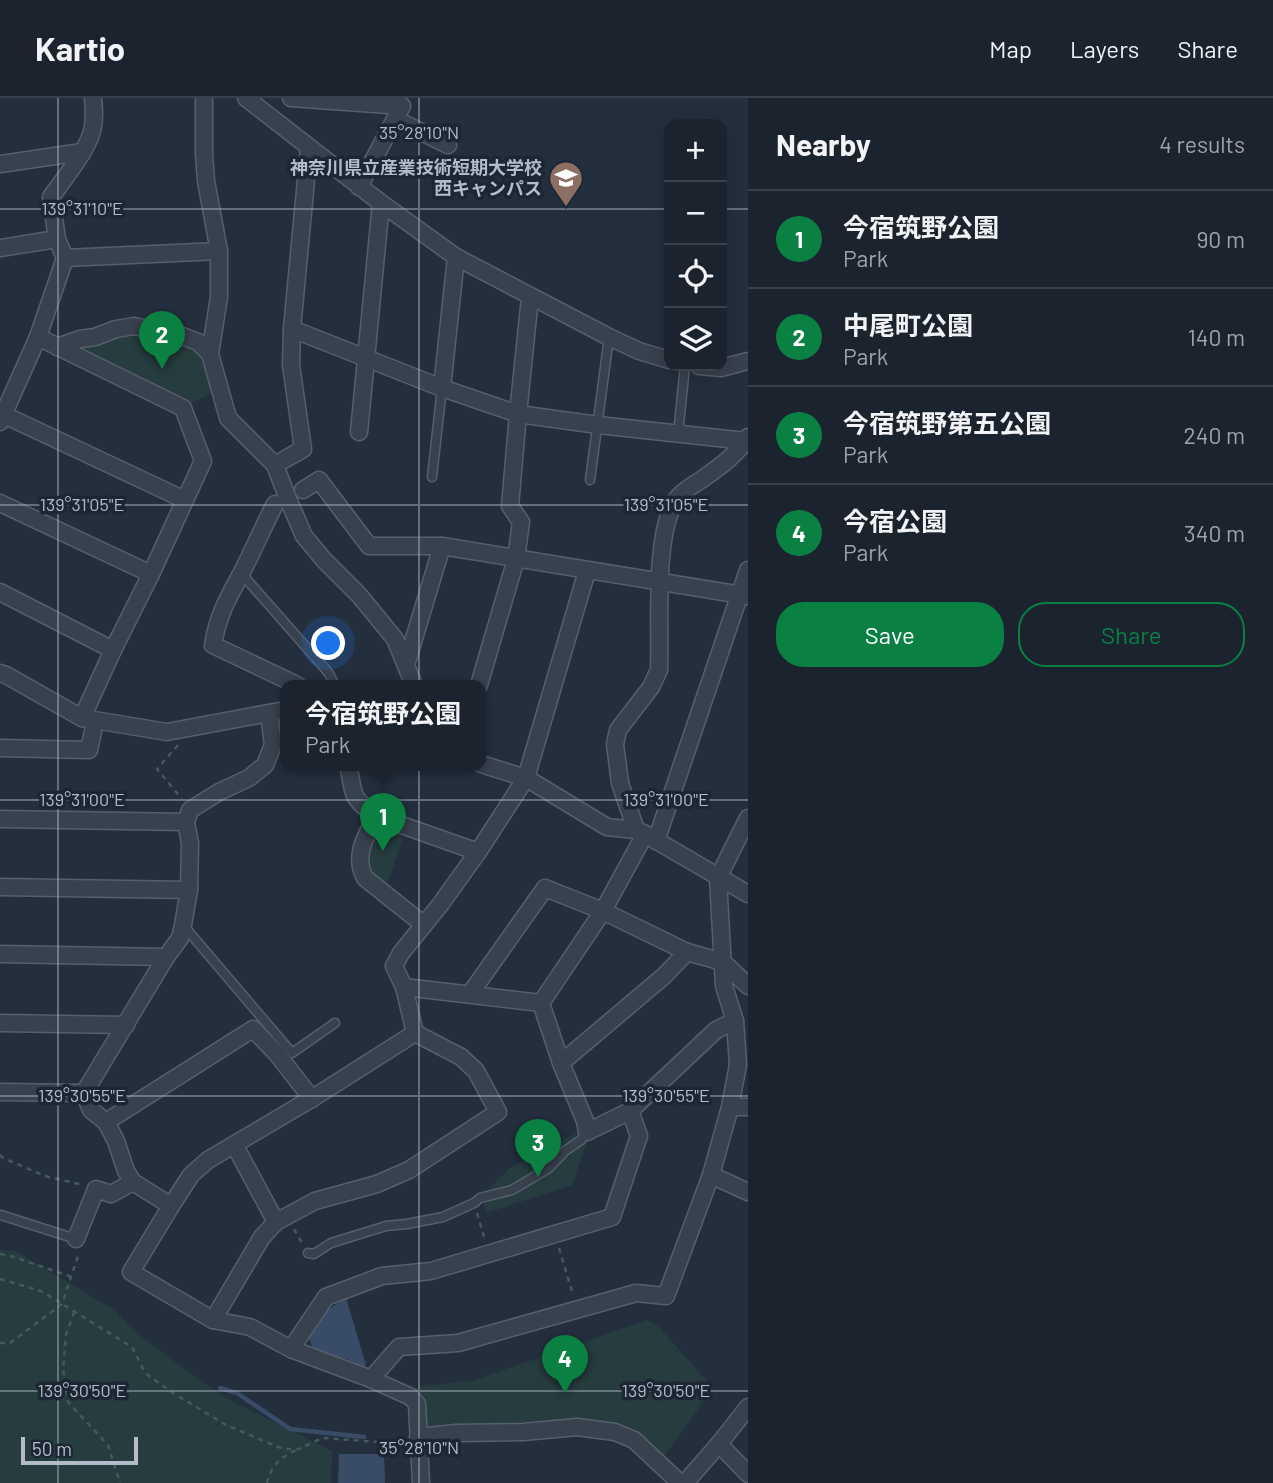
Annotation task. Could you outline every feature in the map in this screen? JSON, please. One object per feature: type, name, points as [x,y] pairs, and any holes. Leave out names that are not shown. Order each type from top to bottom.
[{"type":"street","points":[[93,98],[95,115],[92,133],[51,197],[57,239],[65,258],[38,337],[1,416],[185,500]]},
{"type":"street","points":[[204,98],[206,181],[219,251],[219,297],[210,354],[228,418],[275,465],[304,536],[359,595],[395,639],[412,680]]},
{"type":"street","points":[[246,98],[381,204],[456,257],[608,337],[639,351],[664,358]]},
{"type":"street","points":[[291,98],[401,106],[359,187]]},
{"type":"street","points":[[395,119],[447,145]]},
{"type":"street","points":[[275,465],[303,449],[291,365],[309,148]]},
{"type":"street","points":[[0,164],[82,152]]},
{"type":"street","points":[[359,432],[381,204]]},
{"type":"street","points":[[0,248],[57,239]]},
{"type":"street","points":[[65,258],[219,251]]},
{"type":"street","points":[[442,388],[456,257]]},
{"type":"street","points":[[480,680],[516,559],[521,522],[510,506],[530,297]]},
{"type":"street","points":[[57,347],[117,329],[134,327],[180,335],[198,342],[210,354]]},
{"type":"street","points":[[292,329],[442,388],[517,414],[678,434],[747,439]]},
{"type":"street","points":[[0,748],[89,750],[89,720],[113,650],[203,461],[183,408],[38,337]]},
{"type":"street","points":[[727,366],[748,361]]},
{"type":"street","points":[[646,835],[621,783],[615,744],[618,730],[651,687],[659,670],[661,553],[667,522],[676,499],[724,464],[747,439]]},
{"type":"street","points":[[286,680],[213,645],[221,612],[287,495],[319,480],[369,546],[442,547],[744,596]]},
{"type":"street","points":[[0,503],[151,574]]},
{"type":"street","points":[[407,665],[442,547]]},
{"type":"street","points":[[541,1003],[603,911],[646,835],[744,596],[748,570]]},
{"type":"street","points":[[214,1320],[262,1237],[276,1222],[315,1201],[377,1184],[409,1170],[498,1112],[476,1071],[461,1057],[415,1033],[404,987],[394,966],[478,852],[526,778],[587,571]]},
{"type":"street","points":[[0,592],[113,650]]},
{"type":"street","points":[[0,673],[89,720],[167,732],[277,712],[273,744],[265,765],[249,778],[190,810],[186,822],[190,843],[189,890],[180,937],[85,1093]]},
{"type":"street","points":[[486,766],[526,778],[607,827],[646,835],[748,894]]},
{"type":"street","points":[[349,771],[353,795],[376,816],[478,852]]},
{"type":"street","points":[[376,816],[362,844],[359,859],[361,870],[365,878],[424,925]]},
{"type":"street","points":[[371,1379],[399,1347],[458,1343],[636,1293],[666,1296],[711,1175],[730,1107],[738,1065],[735,1021],[724,986],[718,878],[748,818]]},
{"type":"street","points":[[0,819],[186,822]]},
{"type":"street","points":[[0,887],[189,890]]},
{"type":"street","points":[[470,994],[545,888],[603,911],[687,952],[723,962],[748,986]]},
{"type":"street","points":[[561,1063],[664,976],[687,952]]},
{"type":"street","points":[[0,954],[166,957]]},
{"type":"street","points":[[404,987],[541,1003]]},
{"type":"street","points":[[541,1003],[587,1132],[630,1111],[716,1030],[735,1021]]},
{"type":"street","points":[[0,1023],[126,1024]]},
{"type":"street","points":[[106,1122],[253,1029],[277,1054],[312,1099]]},
{"type":"street","points":[[415,1033],[312,1099],[208,1160],[191,1175],[131,1272],[214,1320],[250,1327],[291,1349],[411,1397],[417,1404],[421,1483]]},
{"type":"street","points":[[0,1092],[85,1093]]},
{"type":"street","points":[[85,1093],[91,1110],[106,1122],[133,1182],[171,1206]]},
{"type":"street","points":[[730,1107],[748,1107]]},
{"type":"street","points":[[291,1349],[326,1297],[382,1276],[431,1271],[612,1217],[639,1136],[630,1111]]},
{"type":"street","points":[[235,1146],[276,1222]]},
{"type":"street","points":[[711,1175],[748,1192]]},
{"type":"street","points":[[76,1239],[96,1189],[111,1194],[133,1182]]},
{"type":"street","points":[[418,1437],[577,1427],[614,1432],[634,1440],[682,1483],[719,1444],[748,1407]]},
{"type":"street","points":[[719,1444],[748,1474]]},
{"type":"lane","points":[[590,481],[608,337]]},
{"type":"lane","points":[[678,434],[684,371]]},
{"type":"lane","points":[[432,477],[442,388]]},
{"type":"lane","points":[[241,573],[332,680]]},
{"type":"lane","points":[[183,925],[292,1053],[335,1023]]},
{"type":"lane","points":[[308,1254],[314,1254],[331,1243],[386,1226],[443,1217],[480,1198],[512,1190],[549,1168],[587,1132]]},
{"type":"lane","points":[[1,1215],[76,1239]]},
{"type":"path","points":[[178,795],[157,769],[180,744]]},
{"type":"path","points":[[0,1155],[46,1176],[96,1189]]},
{"type":"path","points":[[477,1214],[487,1247]]},
{"type":"path","points":[[293,1228],[308,1254]]},
{"type":"path","points":[[555,1233],[577,1309]]},
{"type":"path","points":[[0,1343],[10,1343],[62,1304],[78,1254],[76,1239]]},
{"type":"path","points":[[0,1254],[72,1277]]},
{"type":"path","points":[[0,1279],[41,1291],[132,1347],[145,1373],[226,1425],[284,1448],[299,1448]]},
{"type":"path","points":[[74,1311],[66,1335],[63,1369],[68,1402],[108,1445],[120,1483]]},
{"type":"path","points":[[267,1483],[271,1469],[285,1456],[322,1438],[379,1442],[418,1437]]},
{"type":"green space","points":[[139,333],[194,347],[211,378],[214,392],[189,405],[75,348],[103,343],[121,335]]},
{"type":"green space","points":[[377,823],[404,834],[387,886],[366,869],[370,842]]},
{"type":"green space","points":[[581,1131],[587,1143],[572,1185],[486,1213],[482,1195],[510,1168]]},
{"type":"green space","points":[[0,1250],[15,1251],[113,1309],[144,1339],[222,1396],[332,1451],[331,1483],[0,1483]]},
{"type":"green space","points":[[647,1320],[658,1326],[713,1388],[663,1458],[581,1420],[430,1427],[425,1422],[425,1398],[416,1387],[475,1380]]},
{"type":"water","points":[[346,1298],[366,1365],[362,1367],[347,1359],[313,1349],[309,1339],[327,1310]]},
{"type":"water","points":[[339,1454],[384,1454],[385,1483],[338,1483]]},
{"type":"waterway","points":[[220,1388],[237,1393],[290,1429],[364,1437]]},
{"type":"place","name":"神奈川県立産業技術短期大学校 西キャンパス","points":[[566,208]]},
{"type":"place","name":"中尾町公園","points":[[162,369]]},
{"type":"place","name":"今宿筑野公園","points":[[383,851]]},
{"type":"place","name":"今宿筑野第五公園","points":[[538,1177]]},
{"type":"place","name":"今宿公園","points":[[565,1393]]}]
